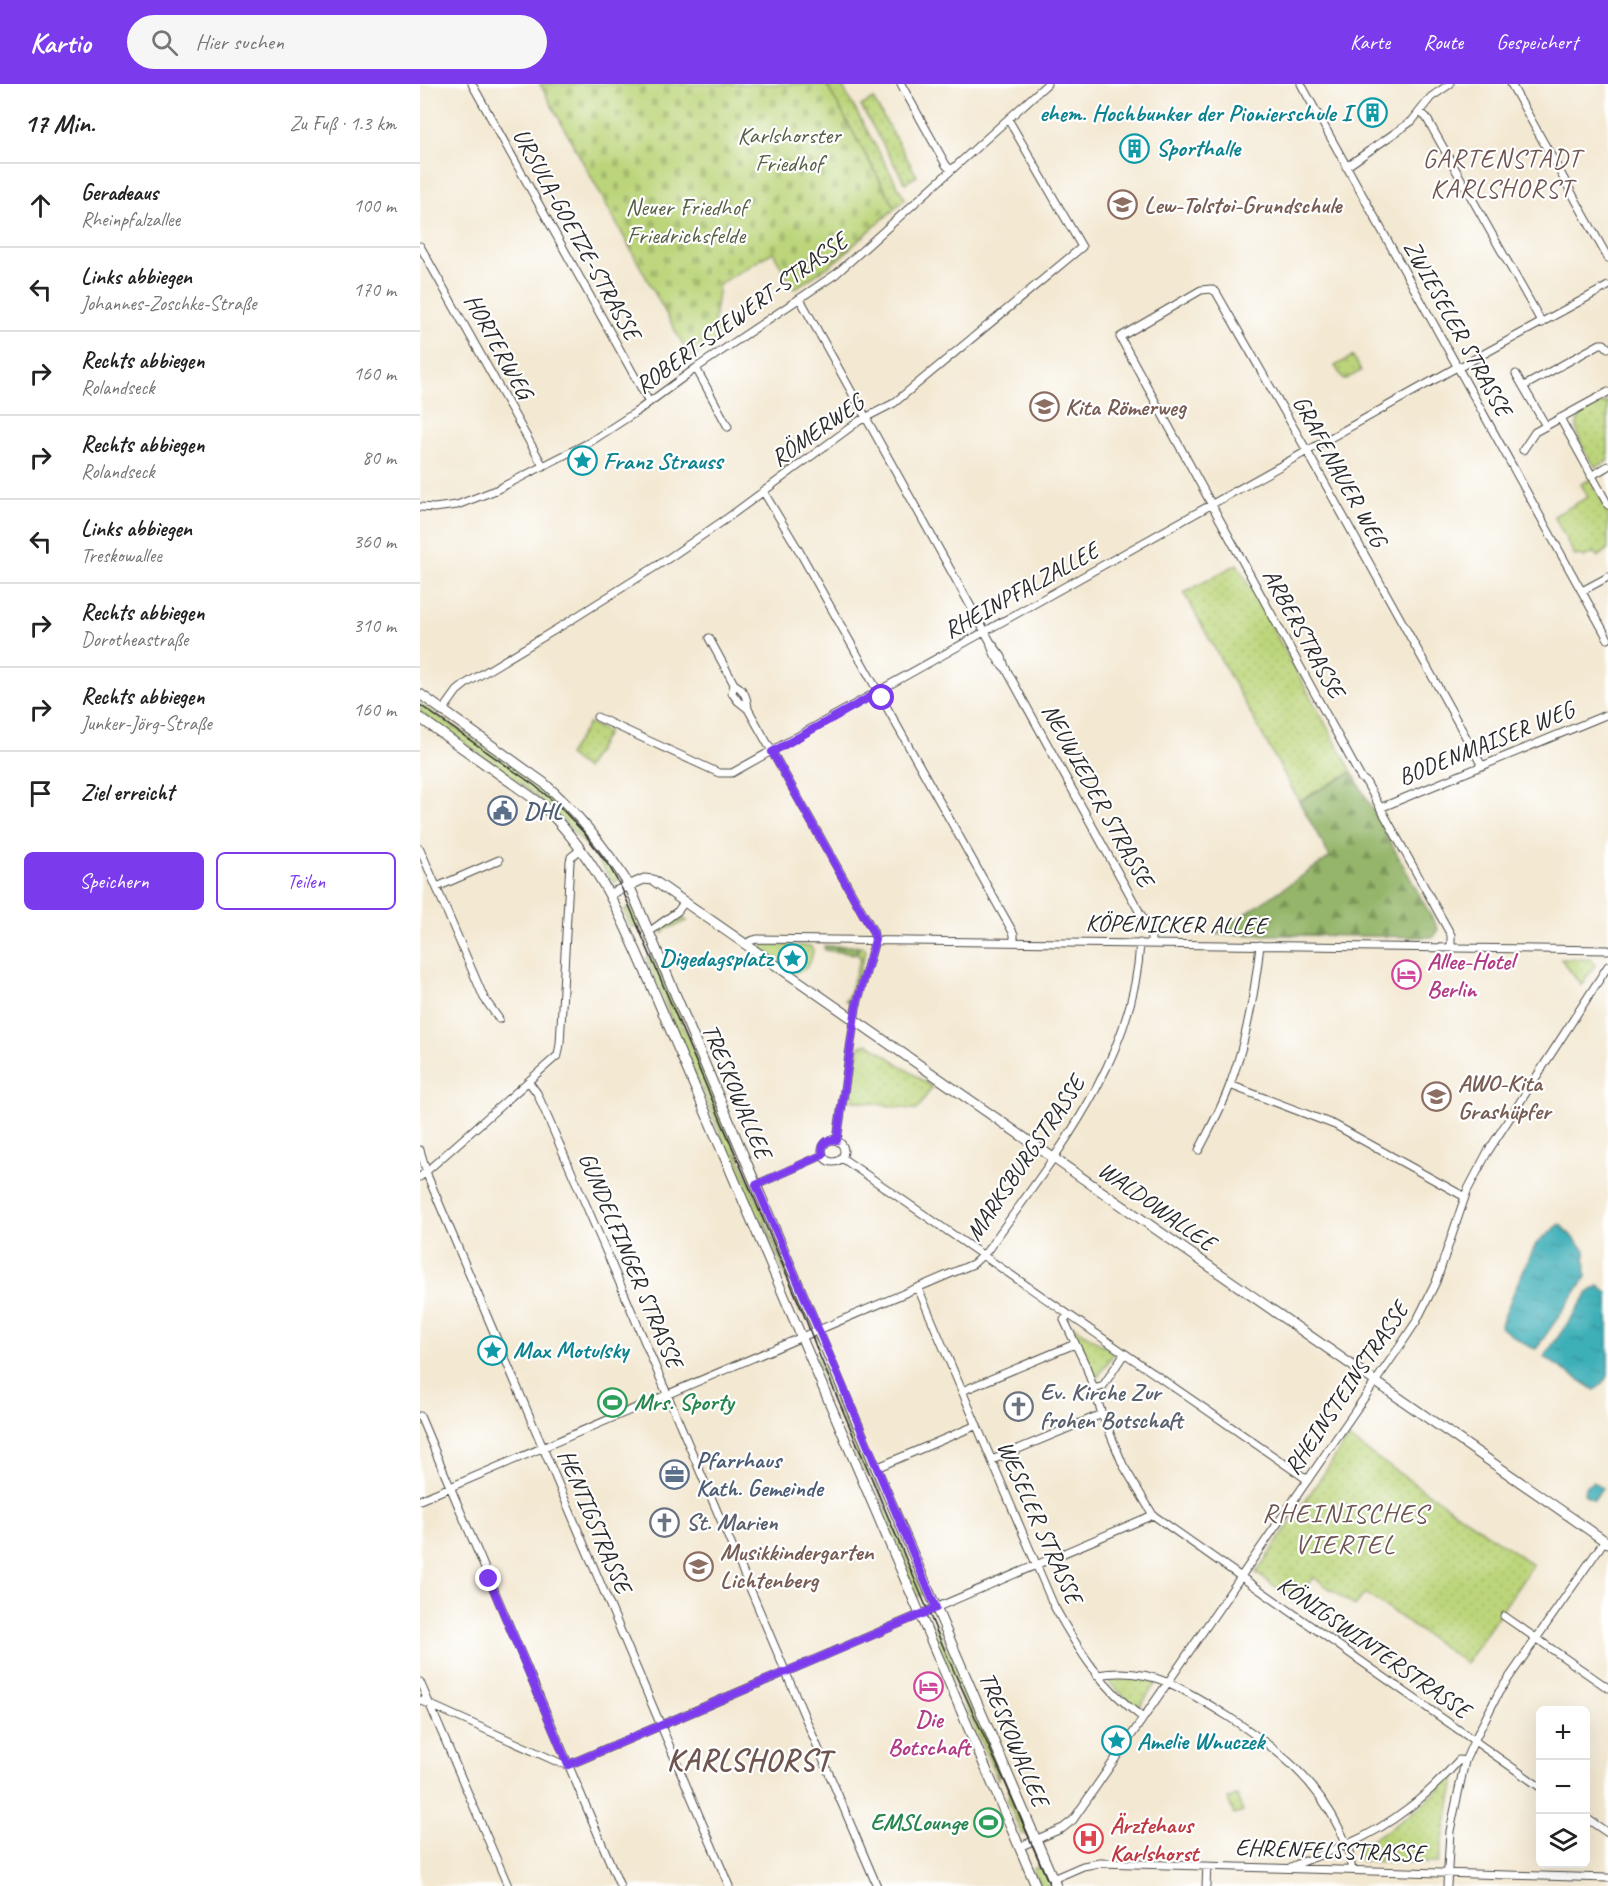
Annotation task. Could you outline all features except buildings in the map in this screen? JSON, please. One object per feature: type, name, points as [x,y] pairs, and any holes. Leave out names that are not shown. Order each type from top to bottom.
[{"type":"main road","name":"TRESKOWALLEE","points":[[420,694],[530,773],[562,799],[598,840],[629,885],[876,1468],[1055,1882]]},
{"type":"main road","name":"TRESKOWALLEE","points":[[420,718],[540,803],[556,818],[581,849],[610,894],[1036,1886]]},
{"type":"main road","name":"WALDOWALLEE","points":[[610,894],[644,879],[653,880],[1606,1542]]},
{"type":"street","name":"URSULA-GOETZE-STRASSE","points":[[472,84],[649,402]]},
{"type":"street","points":[[902,84],[946,165],[951,170]]},
{"type":"street","name":"ROBERT-SIEWERT-STRASSE","points":[[420,507],[434,508],[458,504],[496,490],[609,430],[696,368],[836,274],[1047,84]]},
{"type":"street","name":"ZWIESELER STRASSE","points":[[1301,84],[1608,639]]},
{"type":"street","points":[[1346,167],[1412,121],[1431,97],[1449,84]]},
{"type":"street","points":[[1511,84],[1608,258]]},
{"type":"street","points":[[1420,112],[1426,117],[1542,323]]},
{"type":"street","name":"RÖMERWEG","points":[[442,712],[457,691],[467,683],[678,552],[866,417],[894,403],[1082,246],[1008,119]]},
{"type":"street","name":"HORTERWEG","points":[[420,246],[543,466]]},
{"type":"street","name":"RHEINPFALZALLEE","points":[[597,717],[725,775],[732,773],[1307,451],[1608,286]]},
{"type":"street","name":"GRAFENAUER WEG","points":[[1120,337],[1202,290],[1211,289],[1216,292],[1482,766]]},
{"type":"street","name":"NEUWIEDER STRASSE","points":[[800,299],[990,641],[1002,657],[1005,667],[1151,933],[1151,944]]},
{"type":"street","name":"ARBERSTRASSE","points":[[1120,337],[1334,730],[1451,935],[1451,948]]},
{"type":"street","name":"ZWIESELER STRASSE","points":[[1524,386],[1600,344],[1608,348]]},
{"type":"street","points":[[696,368],[728,426]]},
{"type":"street","name":"ZWIESELER STRASSE","points":[[1516,374],[1546,426]]},
{"type":"street","name":"ZWIESELER STRASSE","points":[[1523,450],[1535,432],[1608,392]]},
{"type":"street","points":[[1560,418],[1608,505]]},
{"type":"street","points":[[1592,476],[1608,466]]},
{"type":"street","points":[[763,491],[798,549],[1014,934],[1014,941]]},
{"type":"street","points":[[1582,591],[1608,577]]},
{"type":"street","points":[[709,639],[734,684],[732,693],[748,710],[873,932],[875,940],[856,1007],[837,1140]]},
{"type":"street","name":"BODENMAISER WEG","points":[[1380,808],[1608,714]]},
{"type":"street","points":[[420,849],[484,998],[499,1019]]},
{"type":"street","points":[[423,1174],[529,1082],[559,1052],[570,861],[571,856],[581,849]]},
{"type":"street","points":[[437,886],[499,860]]},
{"type":"street","points":[[650,932],[678,911],[685,901]]},
{"type":"street","name":"KÖPENICKER ALLEE","points":[[747,945],[754,939],[1608,950]]},
{"type":"street","name":"MARKSBURGSTRASSE","points":[[420,1500],[918,1288],[973,1264],[983,1257],[1088,1105],[1112,1057],[1131,1005],[1140,943]]},
{"type":"street","points":[[1199,1150],[1230,1085],[1250,1013],[1260,945]]},
{"type":"street","name":"RHEINSTEINSTRASSE","points":[[1019,1847],[1063,1828],[1073,1820],[1376,1382],[1416,1322],[1436,1282],[1465,1197],[1498,1132],[1608,966]]},
{"type":"street","name":"GUNDELFINGER STRASSE","points":[[529,1082],[541,1101],[877,1886]]},
{"type":"street","points":[[1230,1085],[1335,1125],[1465,1197]]},
{"type":"street","points":[[830,1140],[837,1140],[844,1148],[842,1158],[833,1162],[826,1160],[822,1151],[824,1144],[830,1140]]},
{"type":"street","name":"HENTIGSTRASSE","points":[[420,1150],[423,1174],[543,1448],[729,1886]]},
{"type":"street","points":[[756,1185],[823,1155]]},
{"type":"street","points":[[842,1158],[1308,1480]]},
{"type":"street","name":"WESELER STRASSE","points":[[918,1288],[1054,1606],[1075,1644],[1096,1675],[1123,1703],[1143,1718]]},
{"type":"street","name":"KÖNIGSWINTERSTRASSE","points":[[1068,1315],[1064,1320],[1123,1465],[1153,1515],[1536,1784]]},
{"type":"street","points":[[962,1391],[1075,1344]]},
{"type":"street","points":[[1094,1389],[1102,1386],[1124,1354]]},
{"type":"street","points":[[992,1460],[1102,1414]]},
{"type":"street","points":[[420,1416],[620,1886]]},
{"type":"street","points":[[876,1468],[977,1425]]},
{"type":"street","points":[[420,1700],[568,1765],[1153,1515]]},
{"type":"street","points":[[1448,1886],[1450,1832],[1465,1761],[1474,1741],[1499,1692],[1606,1542]]},
{"type":"street","points":[[1504,1616],[1608,1689]]},
{"type":"street","points":[[1096,1675],[1118,1672],[1168,1682],[1255,1734],[1293,1765],[1326,1805],[1347,1845],[1352,1870]]},
{"type":"street","points":[[420,1682],[508,1886]]},
{"type":"street","points":[[1291,1867],[1347,1845],[1368,1834],[1411,1806],[1459,1760],[1465,1761]]},
{"type":"street","points":[[1590,1821],[1608,1833]]},
{"type":"street","name":"EHRENFELSSTRASSE","points":[[1055,1882],[1083,1866],[1100,1863],[1608,1878]]},
{"type":"street","points":[[1206,1866],[1206,1886]]},
{"type":"green space","points":[[540,84],[826,84],[895,208],[831,265],[794,289],[773,252],[719,284],[714,322],[725,336],[691,359]]},
{"type":"green space","points":[[826,84],[841,84],[905,199],[839,258],[847,201],[881,182]]},
{"type":"green space","points":[[873,99],[917,176],[905,183],[861,106]]},
{"type":"green space","points":[[1353,356],[1361,371],[1344,380],[1335,366]]},
{"type":"green space","points":[[1608,401],[1608,461],[1596,467],[1583,449],[1578,434],[1578,420],[1584,412]]},
{"type":"green space","points":[[1590,479],[1608,512],[1608,549],[1597,557],[1595,552],[1584,557],[1575,556],[1554,516],[1588,497],[1581,484]]},
{"type":"green space","points":[[1237,564],[1352,772],[1299,801],[1184,593]]},
{"type":"green space","points":[[420,704],[542,788],[584,829],[620,880],[613,883],[574,831],[551,809],[501,769],[420,713]]},
{"type":"green space","points":[[589,723],[608,732],[586,769],[568,755]]},
{"type":"green space","points":[[1352,772],[1438,929],[1434,937],[1216,934],[1330,857],[1299,801]]},
{"type":"green space","points":[[633,906],[642,928],[631,927],[624,910]]},
{"type":"green space","points":[[679,915],[687,921],[666,929],[663,933],[661,931],[665,925]]},
{"type":"green space","name":"Digedagsplatz","points":[[763,945],[810,946],[813,950],[808,965],[803,970],[795,972],[761,949]]},
{"type":"green space","points":[[824,946],[858,946],[855,954],[825,950]]},
{"type":"green space","points":[[860,946],[866,950],[850,1003],[845,1000],[861,957],[857,955]]},
{"type":"green space","points":[[653,955],[804,1311],[801,1313],[763,1221],[758,1223],[646,958]]},
{"type":"green space","points":[[1561,959],[1592,959],[1595,965],[1581,985]]},
{"type":"green space","points":[[868,1043],[932,1087],[917,1110],[851,1100],[859,1047]]},
{"type":"green space","points":[[1072,1325],[1114,1353],[1097,1378],[1094,1376]]},
{"type":"green space","points":[[818,1357],[851,1436],[856,1435],[923,1594],[916,1597],[880,1512],[886,1510],[870,1471],[866,1472],[866,1477],[815,1358]]},
{"type":"green space","points":[[1348,1438],[1533,1565],[1466,1663],[1365,1593],[1355,1606],[1313,1577],[1296,1601],[1256,1573]]},
{"type":"green space","points":[[937,1626],[998,1762],[998,1780],[930,1629]]},
{"type":"green space","points":[[1112,1676],[1138,1677],[1156,1683],[1138,1709],[1110,1683],[1109,1678]]},
{"type":"green space","points":[[1457,1771],[1438,1863],[1361,1861],[1356,1847],[1410,1814]]},
{"type":"green space","points":[[1009,1786],[1030,1834],[1027,1836],[1025,1833],[1022,1834],[1008,1802]]},
{"type":"green space","points":[[1237,1796],[1243,1812],[1234,1815],[1228,1799]]},
{"type":"green space","points":[[1042,1865],[1052,1886],[1040,1886],[1033,1869]]},
{"type":"water","points":[[1560,1224],[1585,1250],[1586,1277],[1536,1349],[1500,1327],[1536,1244]]},
{"type":"water","points":[[1599,1286],[1608,1293],[1608,1376],[1595,1390],[1544,1357],[1589,1292]]},
{"type":"water","points":[[1593,1482],[1602,1488],[1594,1500],[1584,1494],[1585,1487]]},
{"type":"tram line","points":[[420,705],[534,785],[559,806],[584,833],[609,866],[622,889],[948,1658],[1050,1886]]},
{"type":"place","name":"ehem. Hochbunker der Pionierschule I","points":[[1372,113]]},
{"type":"place","name":"Sporthalle","points":[[1135,148]]},
{"type":"place","name":"Lew-Tolstoi-Grundschule","points":[[1123,205]]},
{"type":"place","name":"Kita Römerweg","points":[[1044,407]]},
{"type":"place","name":"Franz Strauss","points":[[582,461]]},
{"type":"place","name":"DHL","points":[[503,811]]},
{"type":"place","name":"Digedagsplatz","points":[[793,958]]},
{"type":"place","name":"Allee-Hotel Berlin","points":[[1406,975]]},
{"type":"place","name":"AWO-Kita Grashüpfer","points":[[1437,1097]]},
{"type":"place","name":"Max Motulsky","points":[[492,1350]]},
{"type":"place","name":"Mrs. Sporty","points":[[613,1402]]},
{"type":"place","name":"Ev. Kirche Zur frohen Botschaft","points":[[1019,1406]]},
{"type":"place","name":"Pfarrhaus Kath. Gemeinde","points":[[675,1474]]},
{"type":"place","name":"St. Marien","points":[[665,1522]]},
{"type":"place","name":"Musikkindergarten Lichtenberg","points":[[699,1566]]},
{"type":"place","name":"Die Botschaft","points":[[929,1686]]},
{"type":"place","name":"Amelie Wnuczek","points":[[1116,1741]]},
{"type":"place","name":"EMSLounge","points":[[988,1822]]},
{"type":"place","name":"Ärztehaus Karlshorst","points":[[1089,1839]]},
{"type":"district","name":"GARTENSTADT KARLSHORST","points":[[1502,172]]},
{"type":"district","name":"RHEINISCHES VIERTEL","points":[[1345,1528]]},
{"type":"district","name":"KARLSHORST","points":[[749,1760]]},
{"type":"route","points":[[489,1579],[568,1765],[936,1608],[756,1185],[823,1155],[824,1144],[833,1139],[837,1140],[856,1007],[875,940],[873,932],[772,752],[879,692],[882,698]]},
{"type":"park label","name":"Karlshorster Friedhof","points":[[789,149]]},
{"type":"park label","name":"Neuer Friedhof Friedrichsfelde","points":[[686,221]]}]
